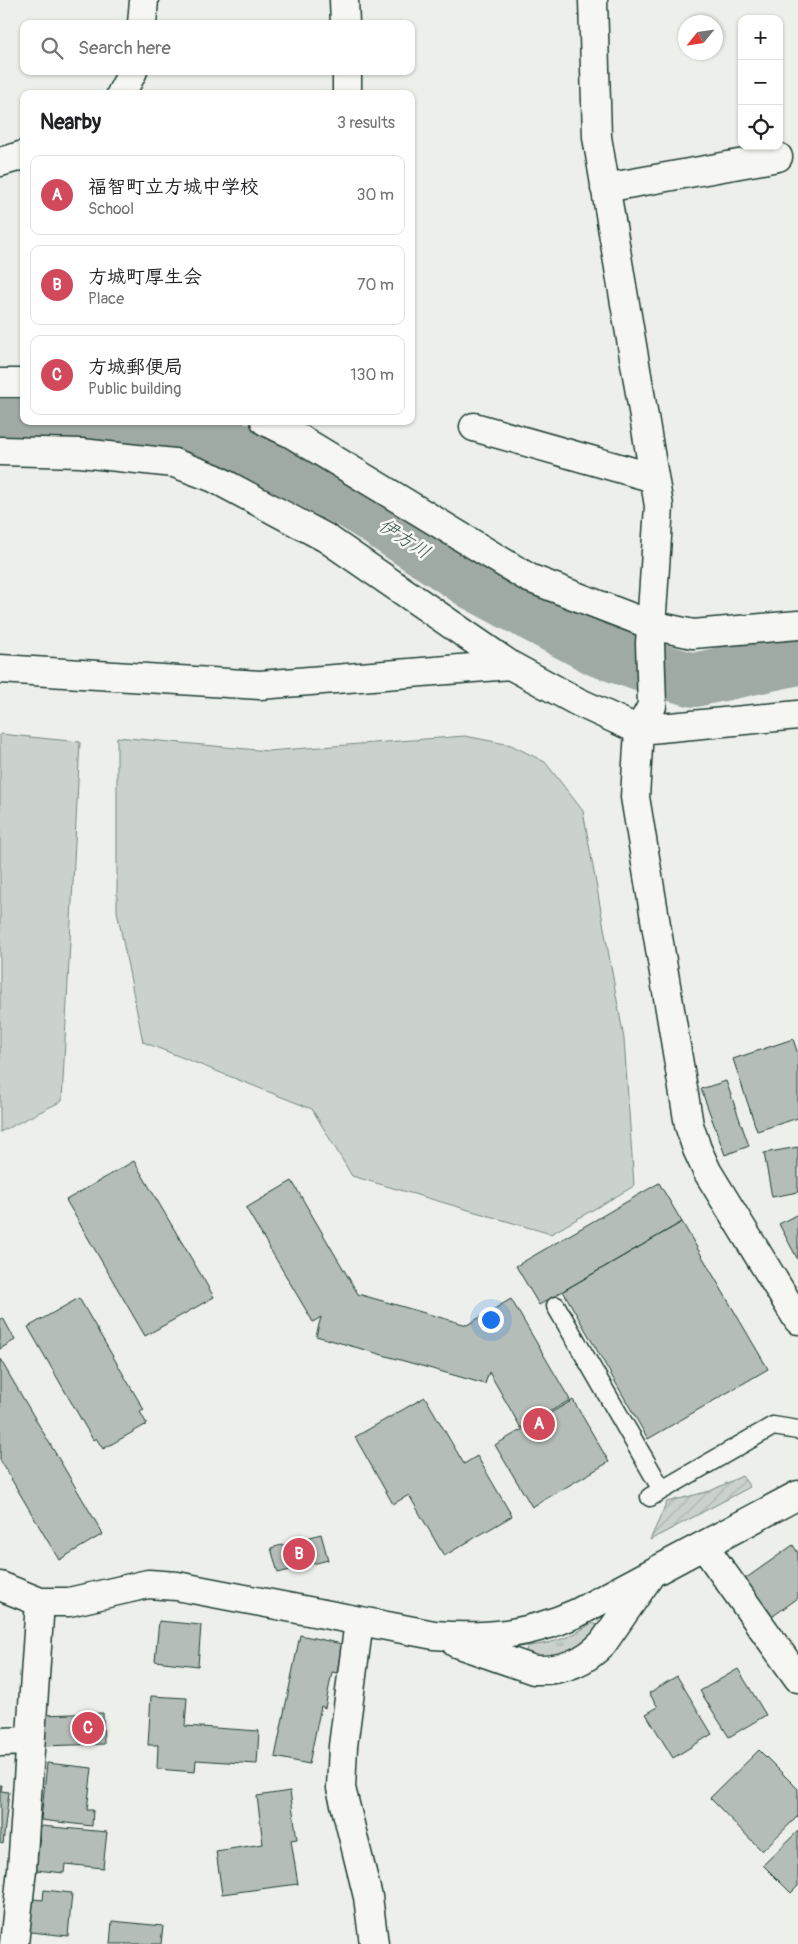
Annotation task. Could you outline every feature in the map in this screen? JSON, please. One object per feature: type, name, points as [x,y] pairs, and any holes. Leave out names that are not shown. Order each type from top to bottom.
[{"type":"street","points":[[142,20],[144,0]]},
{"type":"street","points":[[344,0],[345,20]]},
{"type":"street","points":[[593,0],[597,137],[659,506],[650,634],[652,706],[639,730],[635,797],[689,1125],[697,1149],[708,1170],[798,1320]]},
{"type":"street","points":[[123,90],[131,75]]},
{"type":"street","points":[[347,75],[347,90]]},
{"type":"street","points":[[0,162],[20,156]]},
{"type":"street","points":[[605,188],[778,157]]},
{"type":"street","points":[[0,383],[20,383]]},
{"type":"street","points":[[282,425],[294,428],[529,578],[650,634],[693,634],[798,624]]},
{"type":"street","points":[[474,426],[654,478]]},
{"type":"street","points":[[0,451],[81,453],[174,463],[214,478],[326,538],[510,665],[578,702],[639,730],[798,715]]},
{"type":"street","points":[[0,669],[260,685],[510,665]]},
{"type":"street","points":[[0,1586],[40,1602],[69,1602],[148,1584],[186,1588],[434,1635],[503,1636],[540,1627],[577,1613],[798,1495]]},
{"type":"street","points":[[704,1546],[798,1678]]},
{"type":"street","points":[[434,1635],[534,1670],[547,1670],[572,1665],[594,1652],[603,1643],[651,1574]]},
{"type":"street","points":[[14,1944],[22,1869],[40,1602]]},
{"type":"street","points":[[359,1621],[343,1746],[342,1788],[368,1897],[374,1944]]},
{"type":"street","points":[[0,1742],[30,1741]]},
{"type":"lane","points":[[556,1306],[656,1493],[773,1426],[798,1430]]},
{"type":"green space","points":[[0,734],[80,742],[62,1101],[0,1132]]},
{"type":"green space","points":[[465,736],[511,745],[545,762],[583,811],[624,1039],[634,1186],[551,1234],[352,1176],[312,1109],[143,1042],[117,911],[117,737],[268,751]]},
{"type":"green space","points":[[742,1476],[750,1487],[650,1540],[667,1502],[710,1491]]},
{"type":"green space","points":[[592,1623],[598,1625],[596,1634],[558,1659],[524,1655],[528,1646],[562,1639]]},
{"type":"building","points":[[793,1039],[798,1054],[798,1118],[757,1131],[733,1059]]},
{"type":"building","points":[[726,1081],[749,1146],[725,1155],[701,1089]]},
{"type":"building","points":[[798,1147],[798,1192],[772,1197],[764,1153]]},
{"type":"building","points":[[134,1161],[214,1297],[145,1336],[66,1200]]},
{"type":"building","points":[[292,1181],[358,1294],[467,1325],[511,1299],[570,1400],[521,1428],[489,1372],[485,1384],[316,1336],[321,1317],[313,1322],[246,1208]]},
{"type":"building","points":[[659,1183],[682,1222],[539,1305],[516,1266]]},
{"type":"building","points":[[798,1214],[798,1260],[779,1224]]},
{"type":"building","points":[[682,1222],[768,1369],[648,1439],[563,1291]]},
{"type":"building","points":[[79,1298],[144,1410],[140,1412],[147,1424],[103,1449],[96,1438],[93,1440],[28,1327]]},
{"type":"building","points":[[3,1318],[15,1340],[0,1349],[0,1320]]},
{"type":"building","points":[[0,1359],[103,1534],[59,1560],[0,1460]]},
{"type":"building","points":[[425,1397],[464,1464],[477,1456],[512,1516],[444,1556],[409,1495],[393,1504],[355,1437]]},
{"type":"building","points":[[573,1400],[609,1462],[532,1507],[495,1445]]},
{"type":"building","points":[[321,1534],[328,1560],[278,1573],[271,1548]]},
{"type":"building","points":[[793,1545],[798,1553],[798,1598],[769,1619],[742,1581]]},
{"type":"building","points":[[159,1621],[201,1625],[198,1666],[155,1661]]},
{"type":"building","points":[[300,1635],[342,1644],[337,1673],[332,1672],[325,1708],[321,1706],[309,1764],[275,1757]]},
{"type":"building","points":[[738,1669],[766,1715],[729,1737],[700,1691]]},
{"type":"building","points":[[677,1676],[712,1734],[673,1758],[646,1714],[658,1707],[649,1693]]},
{"type":"building","points":[[151,1696],[187,1698],[185,1726],[259,1731],[257,1764],[196,1760],[195,1772],[157,1769],[158,1745],[148,1745]]},
{"type":"building","points":[[103,1713],[104,1744],[42,1746],[41,1715]]},
{"type":"building","points":[[759,1750],[798,1789],[798,1816],[762,1851],[710,1798]]},
{"type":"building","points":[[47,1763],[92,1768],[87,1810],[93,1810],[92,1826],[41,1820]]},
{"type":"building","points":[[0,1785],[2,1785],[1,1791],[9,1792],[3,1844],[0,1843]]},
{"type":"building","points":[[290,1791],[297,1839],[291,1840],[298,1884],[222,1894],[216,1851],[263,1844],[257,1796]]},
{"type":"building","points":[[41,1826],[107,1832],[103,1868],[65,1864],[64,1873],[36,1870]]},
{"type":"building","points":[[798,1831],[798,1886],[791,1893],[763,1865]]},
{"type":"building","points":[[44,1890],[72,1893],[68,1936],[21,1931],[24,1898],[43,1900]]},
{"type":"building","points":[[112,1921],[163,1926],[161,1944],[110,1944]]},
{"type":"waterway","name":"伊方川","points":[[0,426],[96,426],[221,442],[291,471],[354,504],[475,584],[599,650],[654,669],[694,680],[798,658]]},
{"type":"place","name":"福智町立方城中学校","points":[[539,1424]]},
{"type":"place","name":"方城町厚生会","points":[[299,1554]]},
{"type":"place","name":"方城郵便局","points":[[88,1728]]}]
